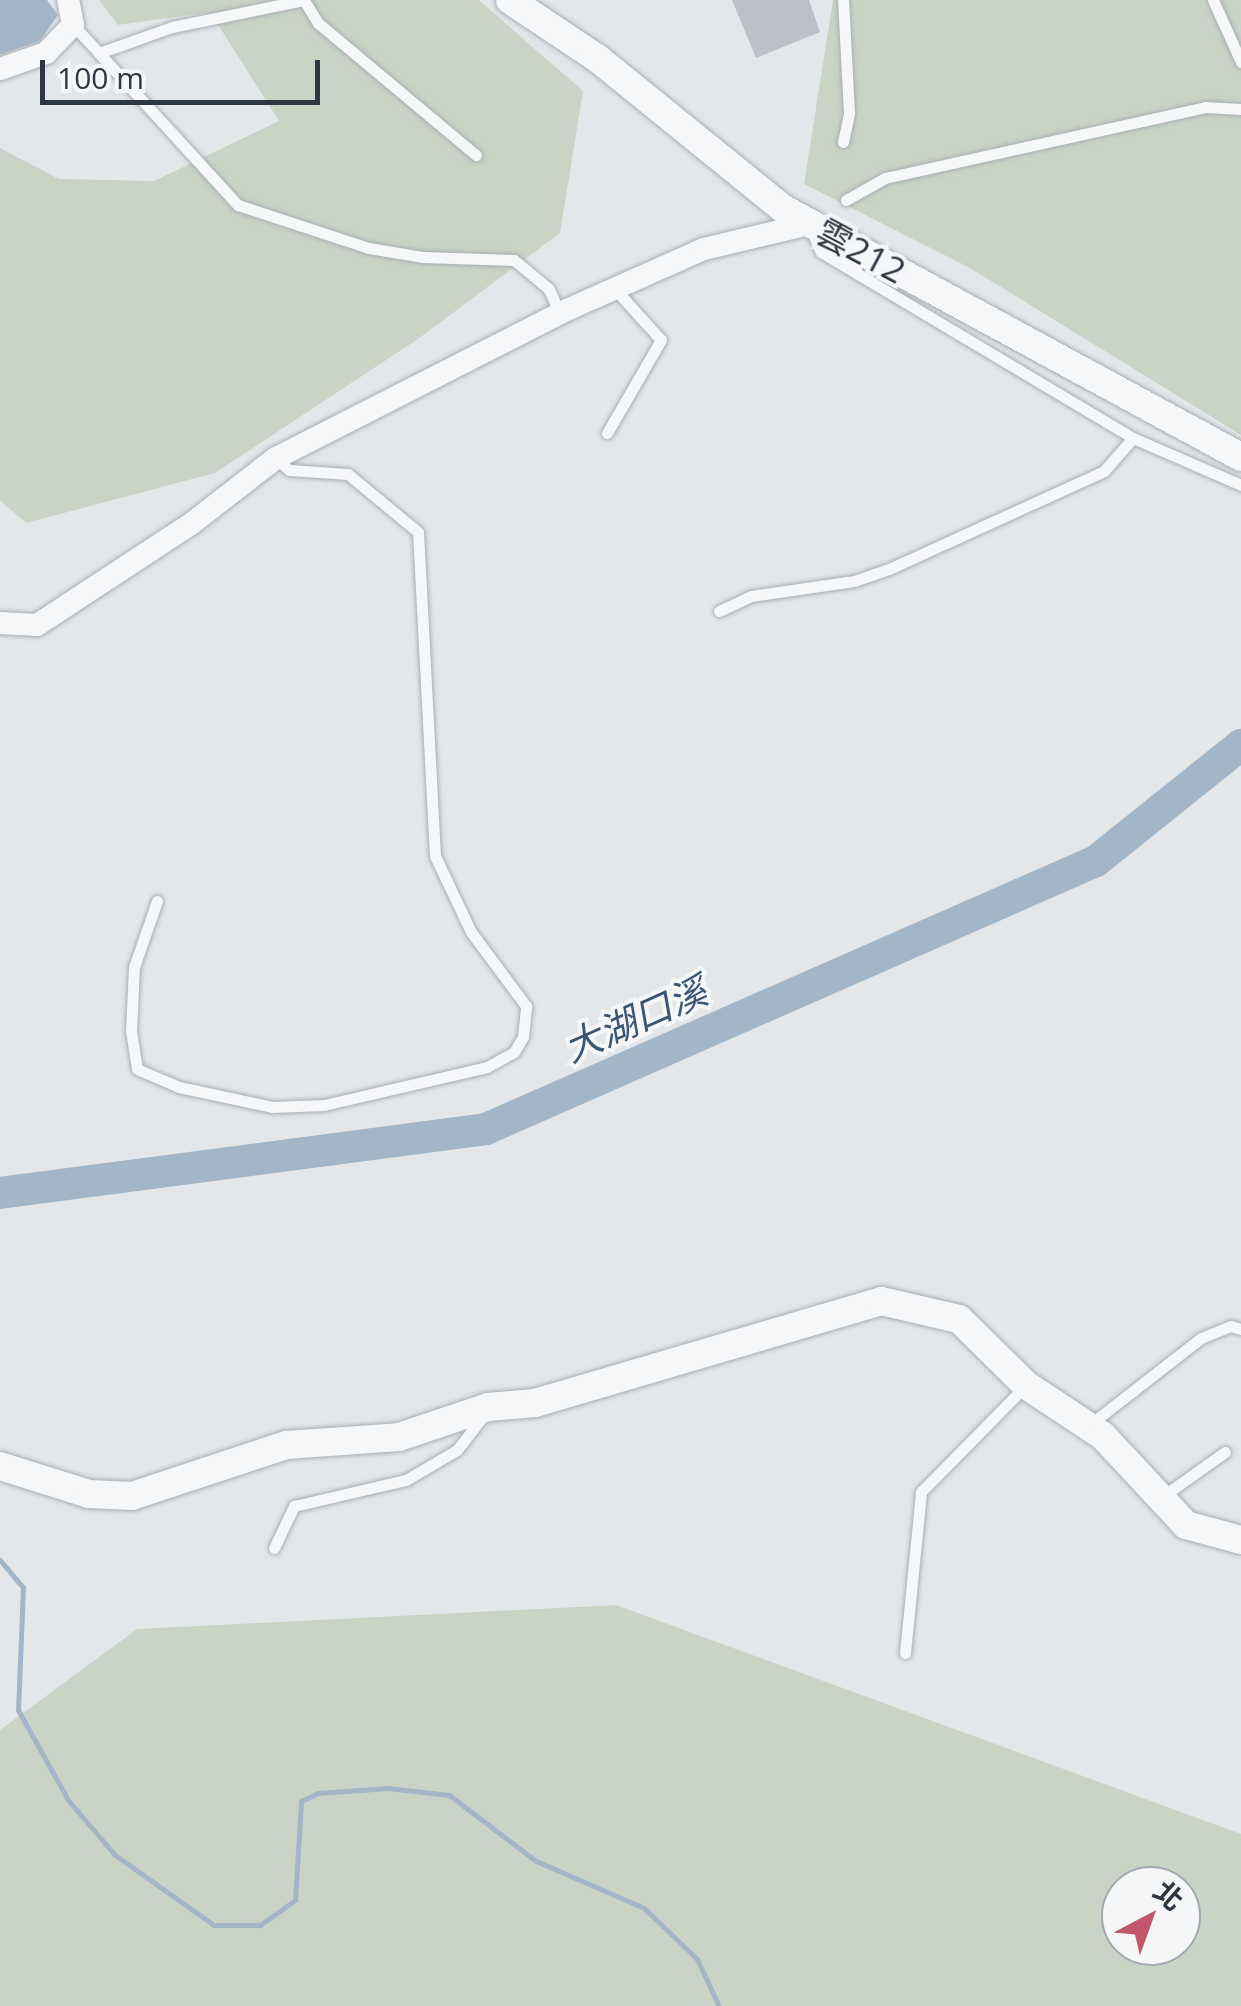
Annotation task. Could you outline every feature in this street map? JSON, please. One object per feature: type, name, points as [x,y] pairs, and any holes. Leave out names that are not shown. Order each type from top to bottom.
[{"type":"street","points":[[0,69],[46,53],[74,24],[68,0]]},
{"type":"street","name":"雲212","points":[[510,0],[597,58],[717,160],[809,224],[1241,456]]},
{"type":"street","points":[[0,623],[37,625],[191,524],[276,458],[560,314],[704,249],[809,224]]},
{"type":"street","points":[[0,1466],[89,1494],[132,1496],[286,1445],[399,1438],[488,1407],[535,1403],[881,1300],[959,1319],[1026,1385],[1088,1426],[1186,1525],[1241,1540]]},
{"type":"lane","points":[[100,53],[172,27],[304,0],[318,22],[476,155]]},
{"type":"lane","points":[[843,142],[848,113],[844,0]]},
{"type":"lane","points":[[1213,0],[1241,62]]},
{"type":"lane","points":[[74,24],[238,204],[369,248],[423,258],[514,260],[548,288],[560,314]]},
{"type":"lane","points":[[846,200],[885,178],[1205,108],[1241,109]]},
{"type":"lane","points":[[809,224],[821,252],[1134,438],[1241,485]]},
{"type":"lane","points":[[608,432],[661,340],[614,288]]},
{"type":"lane","points":[[718,611],[751,596],[854,581],[889,568],[1104,472],[1134,438]]},
{"type":"lane","points":[[157,902],[134,967],[131,1031],[136,1069],[179,1087],[272,1107],[324,1104],[487,1067],[514,1052],[523,1037],[526,1006],[471,932],[435,856],[418,532],[348,474],[289,470],[276,458]]},
{"type":"lane","points":[[1088,1426],[1201,1338],[1231,1326],[1241,1329]]},
{"type":"lane","points":[[905,1653],[922,1492],[1026,1385]]},
{"type":"lane","points":[[274,1548],[294,1506],[406,1480],[457,1450],[488,1407]]},
{"type":"lane","points":[[1159,1498],[1224,1452]]},
{"type":"green space","points":[[99,0],[479,0],[583,91],[560,233],[418,339],[215,473],[26,523],[0,500],[0,148],[59,179],[154,181],[279,121],[210,12],[118,25]]},
{"type":"green space","points":[[833,0],[1241,0],[1241,435],[970,268],[804,184]]},
{"type":"green space","points":[[616,1605],[1241,1834],[1241,2006],[0,2006],[0,1730],[137,1629]]},
{"type":"water","points":[[0,0],[47,0],[58,15],[40,41],[0,55]]},
{"type":"building","points":[[732,0],[809,0],[820,32],[756,58]]},
{"type":"waterway","name":"大湖口溪","points":[[0,1193],[486,1129],[1096,861],[1241,745]]},
{"type":"waterway","points":[[0,1560],[23,1587],[18,1710],[68,1800],[115,1855],[214,1925],[260,1925],[295,1900],[301,1801],[318,1793],[388,1788],[449,1795],[536,1861],[644,1908],[697,1959],[719,2006]]}]
